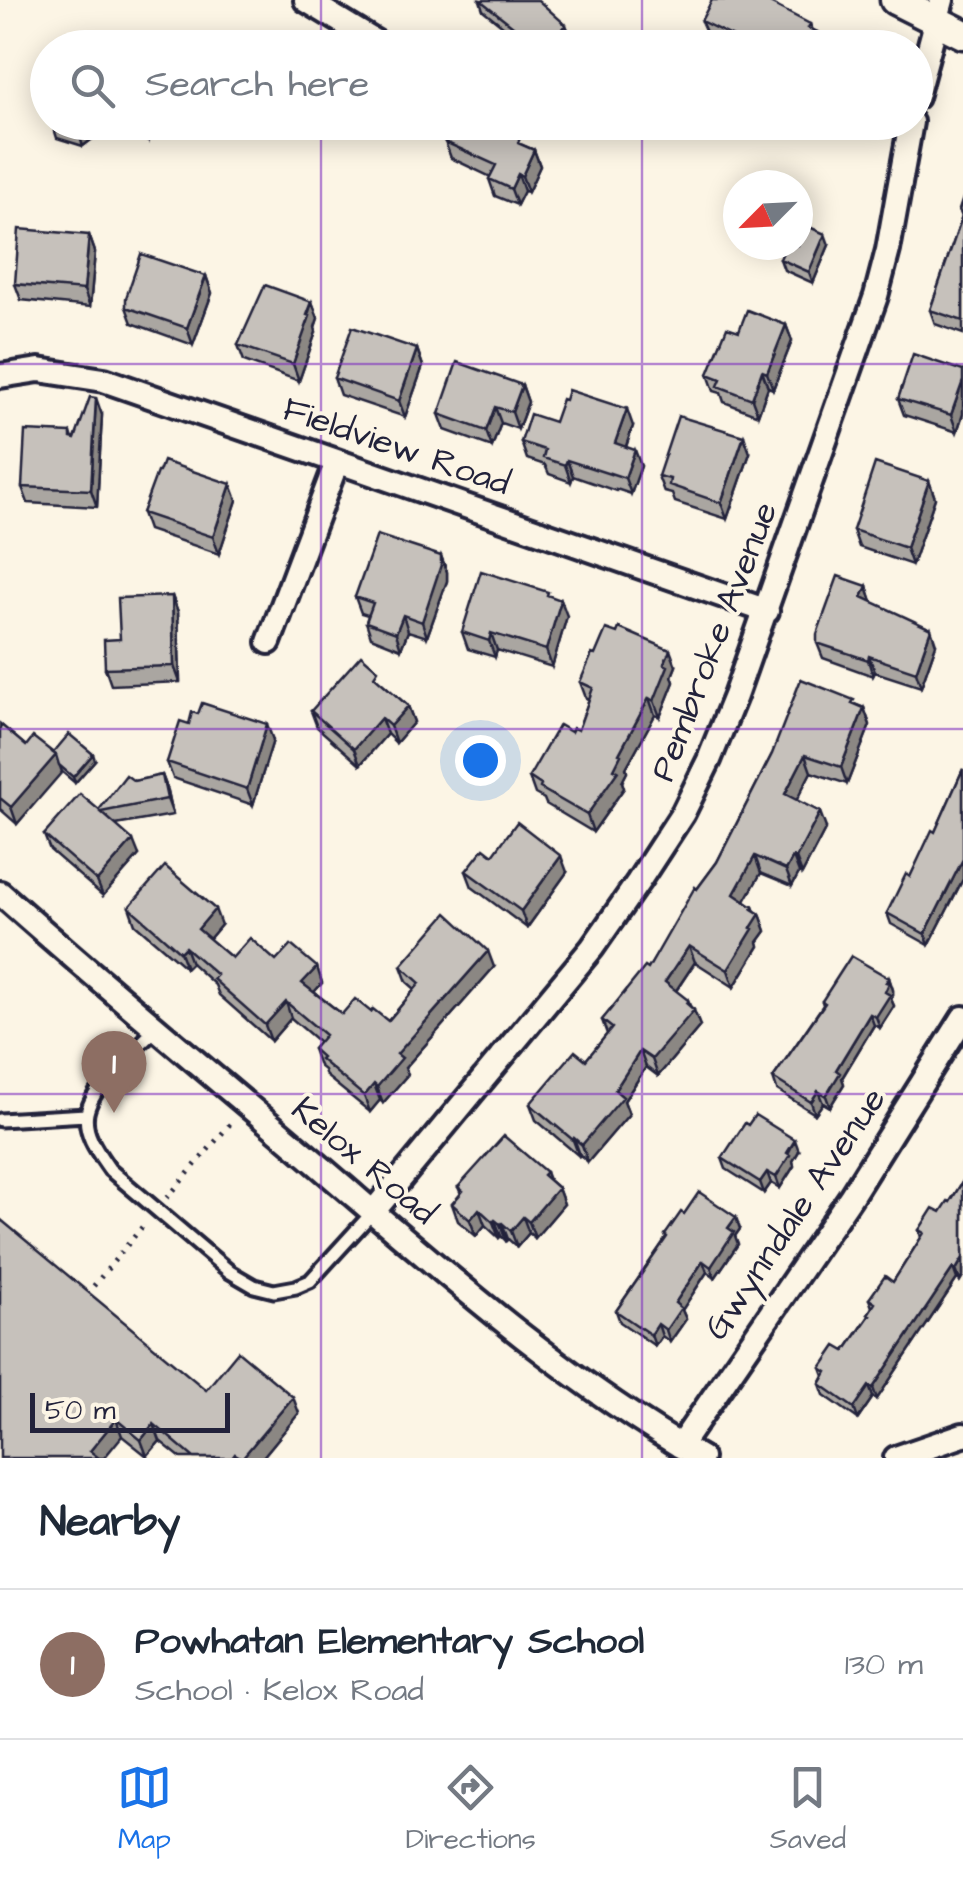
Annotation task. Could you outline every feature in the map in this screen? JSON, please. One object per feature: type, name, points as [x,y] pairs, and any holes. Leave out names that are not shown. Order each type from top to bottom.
[{"type":"street","points":[[306,0],[356,30]]},
{"type":"street","points":[[895,0],[938,11],[963,34]]},
{"type":"street","name":"Pembroke Avenue","points":[[373,1212],[592,948],[683,813],[709,760],[767,611],[876,296],[908,140]]},
{"type":"street","name":"Fieldview Road","points":[[0,376],[39,370],[104,380],[767,611]]},
{"type":"street","points":[[269,642],[337,462]]},
{"type":"street","name":"Kelox Road","points":[[0,894],[544,1354],[612,1403],[701,1458]]},
{"type":"street","name":"Gwynndale Avenue","points":[[680,1446],[850,1198],[963,1018]]},
{"type":"street","points":[[896,1458],[963,1436]]},
{"type":"lane","points":[[156,1029],[93,1098],[86,1115],[88,1132],[110,1170],[230,1272],[254,1286],[274,1291],[296,1288],[310,1281],[373,1212]]},
{"type":"lane","points":[[0,1120],[86,1115]]},
{"type":"building","points":[[480,0],[538,0],[566,25],[562,30],[518,30]]},
{"type":"building","points":[[712,0],[764,0],[810,24],[808,28],[812,30],[719,30],[701,21]]},
{"type":"building","points":[[519,140],[518,143],[534,150],[511,189],[489,179],[496,165],[445,142]]},
{"type":"building","points":[[963,214],[963,321],[930,310]]},
{"type":"building","points":[[19,229],[89,235],[84,290],[15,284]]},
{"type":"building","points":[[813,229],[825,234],[809,272],[782,260],[813,260]]},
{"type":"building","points":[[141,254],[206,276],[187,328],[126,307]]},
{"type":"building","points":[[265,285],[312,302],[293,364],[238,345]]},
{"type":"building","points":[[747,310],[786,325],[752,399],[718,386],[721,379],[708,374],[727,327],[739,331]]},
{"type":"building","points":[[352,327],[417,349],[399,401],[334,378]]},
{"type":"building","points":[[913,354],[963,371],[951,415],[898,399]]},
{"type":"building","points":[[457,362],[522,385],[512,412],[495,407],[486,431],[439,414]]},
{"type":"building","points":[[568,390],[627,409],[615,443],[635,450],[625,478],[567,460],[565,465],[543,458],[545,450],[521,442],[530,414],[554,422]]},
{"type":"building","points":[[90,397],[96,398],[91,490],[22,487],[25,431],[71,433],[75,439]]},
{"type":"building","points":[[678,416],[744,436],[721,503],[669,485],[670,479],[658,476]]},
{"type":"building","points":[[163,461],[231,484],[213,537],[142,513]]},
{"type":"building","points":[[875,463],[929,481],[906,548],[853,530]]},
{"type":"building","points":[[377,535],[441,556],[422,622],[403,615],[396,633],[366,622],[373,603],[355,597]]},
{"type":"building","points":[[481,571],[548,592],[547,595],[561,600],[546,650],[491,633],[489,641],[462,632]]},
{"type":"building","points":[[838,576],[867,586],[862,597],[931,629],[916,672],[817,643]]},
{"type":"building","points":[[172,596],[174,666],[105,668],[104,640],[120,639],[118,598]]},
{"type":"building","points":[[619,628],[670,650],[664,664],[668,666],[654,701],[649,698],[619,754],[614,769],[618,771],[587,815],[540,788],[529,777],[559,725],[571,732],[573,728],[578,730],[593,688],[580,682],[606,629],[617,633]]},
{"type":"building","points":[[361,655],[378,670],[374,676],[408,706],[390,726],[381,718],[354,749],[311,711]]},
{"type":"building","points":[[801,679],[854,700],[852,703],[864,708],[841,767],[805,755],[785,794],[820,812],[786,870],[755,856],[734,894],[760,914],[728,970],[689,946],[665,982],[688,1000],[686,1003],[694,1010],[652,1059],[640,1051],[615,1090],[623,1097],[582,1145],[530,1104],[575,1051],[586,1060],[612,1028],[602,1020],[645,967],[648,969],[695,887],[717,862],[772,754]]},
{"type":"building","points":[[202,703],[267,724],[247,789],[167,762],[180,721],[189,724],[192,712],[198,714]]},
{"type":"building","points":[[0,724],[26,746],[33,737],[56,755],[11,807],[0,798]]},
{"type":"building","points":[[69,734],[93,754],[73,777],[59,765],[53,753]]},
{"type":"building","points":[[963,769],[963,859],[925,934],[887,913],[906,874],[910,877],[932,830],[935,832]]},
{"type":"building","points":[[126,775],[134,781],[162,775],[167,799],[101,812],[133,840],[97,881],[44,835],[80,794],[99,810]]},
{"type":"building","points":[[517,822],[561,856],[521,911],[466,871],[484,848],[493,855]]},
{"type":"building","points":[[165,866],[215,909],[198,929],[232,958],[250,938],[276,961],[291,945],[317,967],[302,983],[342,1014],[355,999],[388,1021],[420,983],[401,966],[447,913],[488,951],[397,1054],[402,1058],[364,1096],[320,1059],[313,1049],[325,1035],[286,1002],[265,1025],[213,979],[217,975],[185,947],[180,952],[129,907]]},
{"type":"building","points":[[851,956],[889,978],[885,992],[890,995],[876,1017],[870,1014],[836,1070],[840,1073],[826,1096],[818,1091],[811,1102],[773,1078],[825,1003],[822,1001]]},
{"type":"building","points":[[755,1115],[795,1140],[776,1177],[767,1172],[760,1182],[722,1158],[745,1123],[748,1125]]},
{"type":"building","points":[[504,1136],[546,1172],[543,1175],[558,1188],[529,1222],[523,1217],[511,1231],[479,1209],[470,1220],[452,1204],[463,1191],[458,1187]]},
{"type":"building","points":[[963,1181],[963,1258],[873,1388],[869,1386],[854,1408],[820,1384],[827,1372],[821,1368],[836,1346],[845,1351],[870,1315],[875,1303],[869,1299],[885,1276],[893,1282],[924,1233],[919,1230],[933,1208],[941,1212]]},
{"type":"building","points":[[699,1192],[736,1217],[728,1228],[734,1232],[711,1267],[703,1261],[675,1303],[681,1308],[666,1330],[658,1324],[651,1335],[616,1311],[681,1212],[684,1214]]},
{"type":"building","points":[[0,1219],[206,1390],[238,1351],[293,1397],[242,1458],[235,1454],[232,1458],[194,1458],[154,1424],[141,1440],[116,1419],[90,1451],[99,1458],[0,1458]]},
{"type":"place","name":"Powhatan Elementary School","points":[[114,1113]]}]
